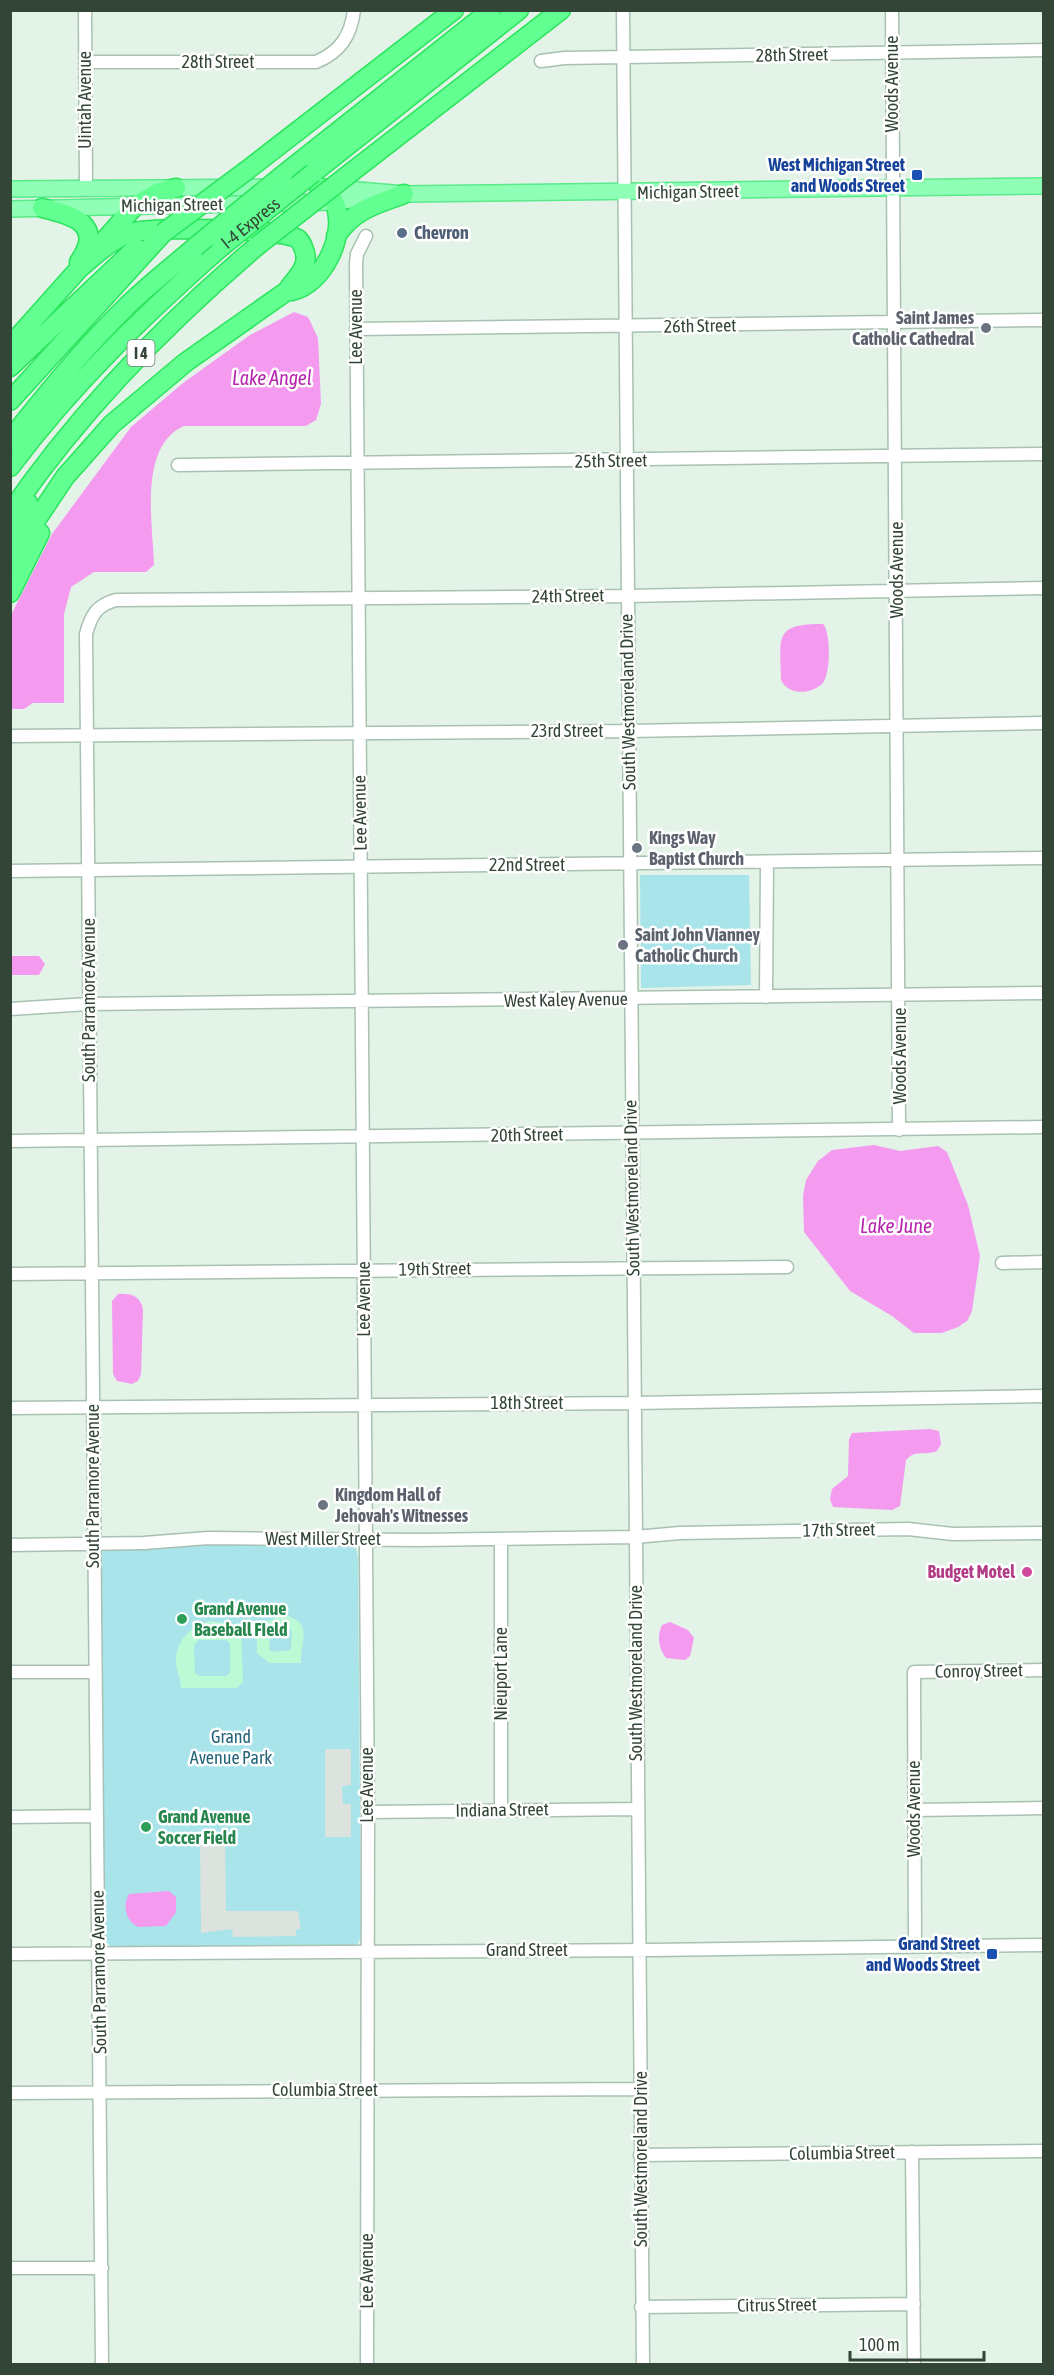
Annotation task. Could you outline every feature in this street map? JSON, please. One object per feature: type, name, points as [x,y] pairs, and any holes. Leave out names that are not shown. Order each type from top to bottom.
[{"type":"highway","points":[[10,401],[163,233],[454,10]]},
{"type":"highway","name":"I-4 Express","points":[[10,440],[59,378],[126,307],[282,175],[490,10]]},
{"type":"highway","name":"I-4 Express","points":[[10,466],[90,369],[146,313],[221,248],[316,180],[519,10]]},
{"type":"highway","name":"I 4","points":[[10,513],[38,472],[95,404],[160,333],[257,246],[561,10]]},
{"type":"highway","points":[[316,180],[334,202],[336,236]]},
{"type":"highway","points":[[10,346],[135,206],[157,193],[176,188]]},
{"type":"highway","points":[[287,291],[296,290],[320,273],[330,256],[336,236],[346,220],[362,210],[404,194]]},
{"type":"highway","points":[[35,317],[80,260],[89,243],[86,227],[77,217],[42,208]]},
{"type":"highway","points":[[10,559],[65,477],[112,424],[186,362],[287,291],[300,275],[306,262],[304,248],[298,239],[283,235],[195,229],[145,230],[129,233],[107,245],[81,267]]},
{"type":"highway","points":[[10,367],[147,238],[163,233]]},
{"type":"highway","points":[[10,593],[35,541],[73,481],[158,386]]},
{"type":"highway","points":[[10,533],[30,500],[38,472]]},
{"type":"main road","name":"Michigan Street","points":[[10,189],[176,188],[316,180],[404,194]]},
{"type":"main road","name":"Michigan Street","points":[[10,209],[334,202],[404,194],[1044,186]]},
{"type":"street","name":"Uintah Avenue","points":[[85,10],[86,189]]},
{"type":"street","name":"28th Street","points":[[85,62],[316,62],[330,57],[344,43],[352,26],[354,10]]},
{"type":"street","name":"South Westmoreland Drive","points":[[623,10],[643,2364]]},
{"type":"street","name":"Woods Avenue","points":[[892,10],[900,995],[899,1130]]},
{"type":"street","name":"28th Street","points":[[541,61],[624,57],[1044,50]]},
{"type":"street","name":"Lee Avenue","points":[[366,236],[356,259],[356,463],[368,1812],[367,2364]]},
{"type":"street","name":"26th Street","points":[[356,329],[1044,320]]},
{"type":"street","name":"25th Street","points":[[178,465],[1044,454]]},
{"type":"street","name":"24th Street","points":[[96,610],[104,603],[116,600],[627,596],[1044,588]]},
{"type":"street","name":"South Parramore Avenue","points":[[96,610],[90,618],[86,634],[89,736],[90,1273],[102,2364]]},
{"type":"street","name":"23rd Street","points":[[10,736],[629,731],[1044,723]]},
{"type":"street","name":"22nd Street","points":[[10,871],[1044,858]]},
{"type":"street","points":[[766,997],[767,862]]},
{"type":"street","name":"West Kaley Avenue","points":[[88,1004],[1044,993]]},
{"type":"street","points":[[10,1001],[88,1004]]},
{"type":"street","points":[[10,1009],[88,1004]]},
{"type":"street","name":"20th Street","points":[[10,1140],[632,1134],[1044,1127]]},
{"type":"street","points":[[1002,1263],[1044,1262]]},
{"type":"street","name":"19th Street","points":[[10,1274],[787,1267]]},
{"type":"street","name":"18th Street","points":[[10,1408],[634,1403],[1044,1396]]},
{"type":"street","name":"17th Street","points":[[635,1537],[680,1533],[908,1529],[953,1534],[1044,1533]]},
{"type":"street","name":"West Miller Street","points":[[10,1545],[93,1544],[208,1538],[635,1537]]},
{"type":"street","name":"Nieuport Lane","points":[[501,1539],[501,1810]]},
{"type":"street","name":"Conroy Street","points":[[914,1672],[1044,1670]]},
{"type":"street","points":[[10,1672],[94,1672]]},
{"type":"street","name":"Woods Avenue","points":[[914,1672],[915,1947]]},
{"type":"street","points":[[914,1809],[1044,1808]]},
{"type":"street","name":"Indiana Street","points":[[368,1812],[637,1809]]},
{"type":"street","points":[[10,1817],[96,1816]]},
{"type":"street","name":"Grand Street","points":[[10,1954],[1044,1945]]},
{"type":"street","name":"Columbia Street","points":[[10,2093],[640,2088]]},
{"type":"street","name":"Columbia Street","points":[[640,2155],[1044,2151]]},
{"type":"street","points":[[912,2152],[914,2364]]},
{"type":"street","points":[[10,2268],[102,2268]]},
{"type":"street","name":"Citrus Street","points":[[641,2307],[914,2304]]},
{"type":"green space","points":[[640,875],[749,875],[751,985],[641,988]]},
{"type":"green space","name":"Grand Avenue Park","points":[[208,1544],[355,1544],[358,1557],[361,1937],[357,1945],[112,1949],[104,1938],[100,1555],[103,1550],[111,1549]]},
{"type":"sand","points":[[283,1615],[299,1622],[304,1634],[301,1663],[269,1663],[257,1653],[257,1621],[266,1622]],"holes":[[[289,1628],[292,1631],[291,1650],[272,1652],[269,1649],[271,1629]]]},
{"type":"sand","points":[[210,1621],[241,1626],[243,1682],[237,1688],[181,1688],[176,1661],[179,1645],[189,1632]],"holes":[[[199,1640],[226,1640],[230,1644],[230,1672],[227,1676],[199,1676],[195,1673],[194,1645]]]},
{"type":"shaded area","points":[[325,1749],[351,1749],[351,1785],[342,1786],[343,1804],[351,1804],[351,1837],[325,1837]]},
{"type":"shaded area","points":[[208,1833],[225,1836],[226,1911],[298,1911],[301,1929],[296,1929],[296,1936],[233,1937],[232,1929],[201,1933],[200,1837],[208,1837]]},
{"type":"water","name":"Lake Angel","points":[[294,312],[308,317],[318,338],[321,404],[316,420],[306,426],[184,426],[169,436],[160,450],[151,488],[154,565],[146,572],[94,572],[71,587],[64,614],[64,703],[33,703],[24,709],[11,709],[11,615],[52,534],[131,427],[183,383],[250,335]]},
{"type":"water","points":[[823,624],[829,644],[825,679],[822,684],[812,690],[794,691],[784,685],[781,680],[780,653],[783,636],[788,630],[796,627]]},
{"type":"water","points":[[10,956],[39,956],[45,964],[39,975],[11,975]]},
{"type":"water","name":"Lake June","points":[[874,1145],[900,1151],[938,1146],[947,1152],[968,1205],[980,1256],[972,1311],[967,1321],[958,1327],[942,1333],[914,1333],[892,1316],[850,1291],[804,1232],[803,1196],[806,1180],[818,1161],[832,1150]]},
{"type":"water","points":[[118,1294],[135,1296],[140,1301],[143,1310],[141,1374],[138,1381],[132,1384],[117,1381],[113,1374],[112,1301]]},
{"type":"water","points":[[930,1429],[939,1431],[941,1444],[937,1451],[913,1455],[906,1460],[900,1506],[892,1510],[833,1507],[830,1499],[832,1489],[848,1476],[849,1439],[852,1433]]},
{"type":"water","points":[[670,1622],[688,1630],[694,1638],[690,1656],[685,1660],[666,1658],[661,1650],[660,1629],[662,1625]]},
{"type":"water","points":[[169,1891],[176,1897],[176,1912],[166,1926],[138,1927],[128,1917],[126,1903],[129,1894]]},
{"type":"place","name":"West Michigan Street and Woods Street","points":[[917,175]]},
{"type":"place","name":"Chevron","points":[[402,233]]},
{"type":"place","name":"Saint James Catholic Cathedral","points":[[986,328]]},
{"type":"place","name":"Kings Way Baptist Church","points":[[637,848]]},
{"type":"place","name":"Saint John Vianney Catholic Church","points":[[623,945]]},
{"type":"place","name":"Kingdom Hall of Jehovah's Witnesses","points":[[323,1505]]},
{"type":"place","name":"Budget Motel","points":[[1027,1572]]},
{"type":"place","name":"Grand Avenue Baseball FIeld","points":[[182,1619]]},
{"type":"place","name":"Grand Avenue Soccer Field","points":[[146,1827]]},
{"type":"place","name":"Grand Street and Woods Street","points":[[992,1954]]}]
